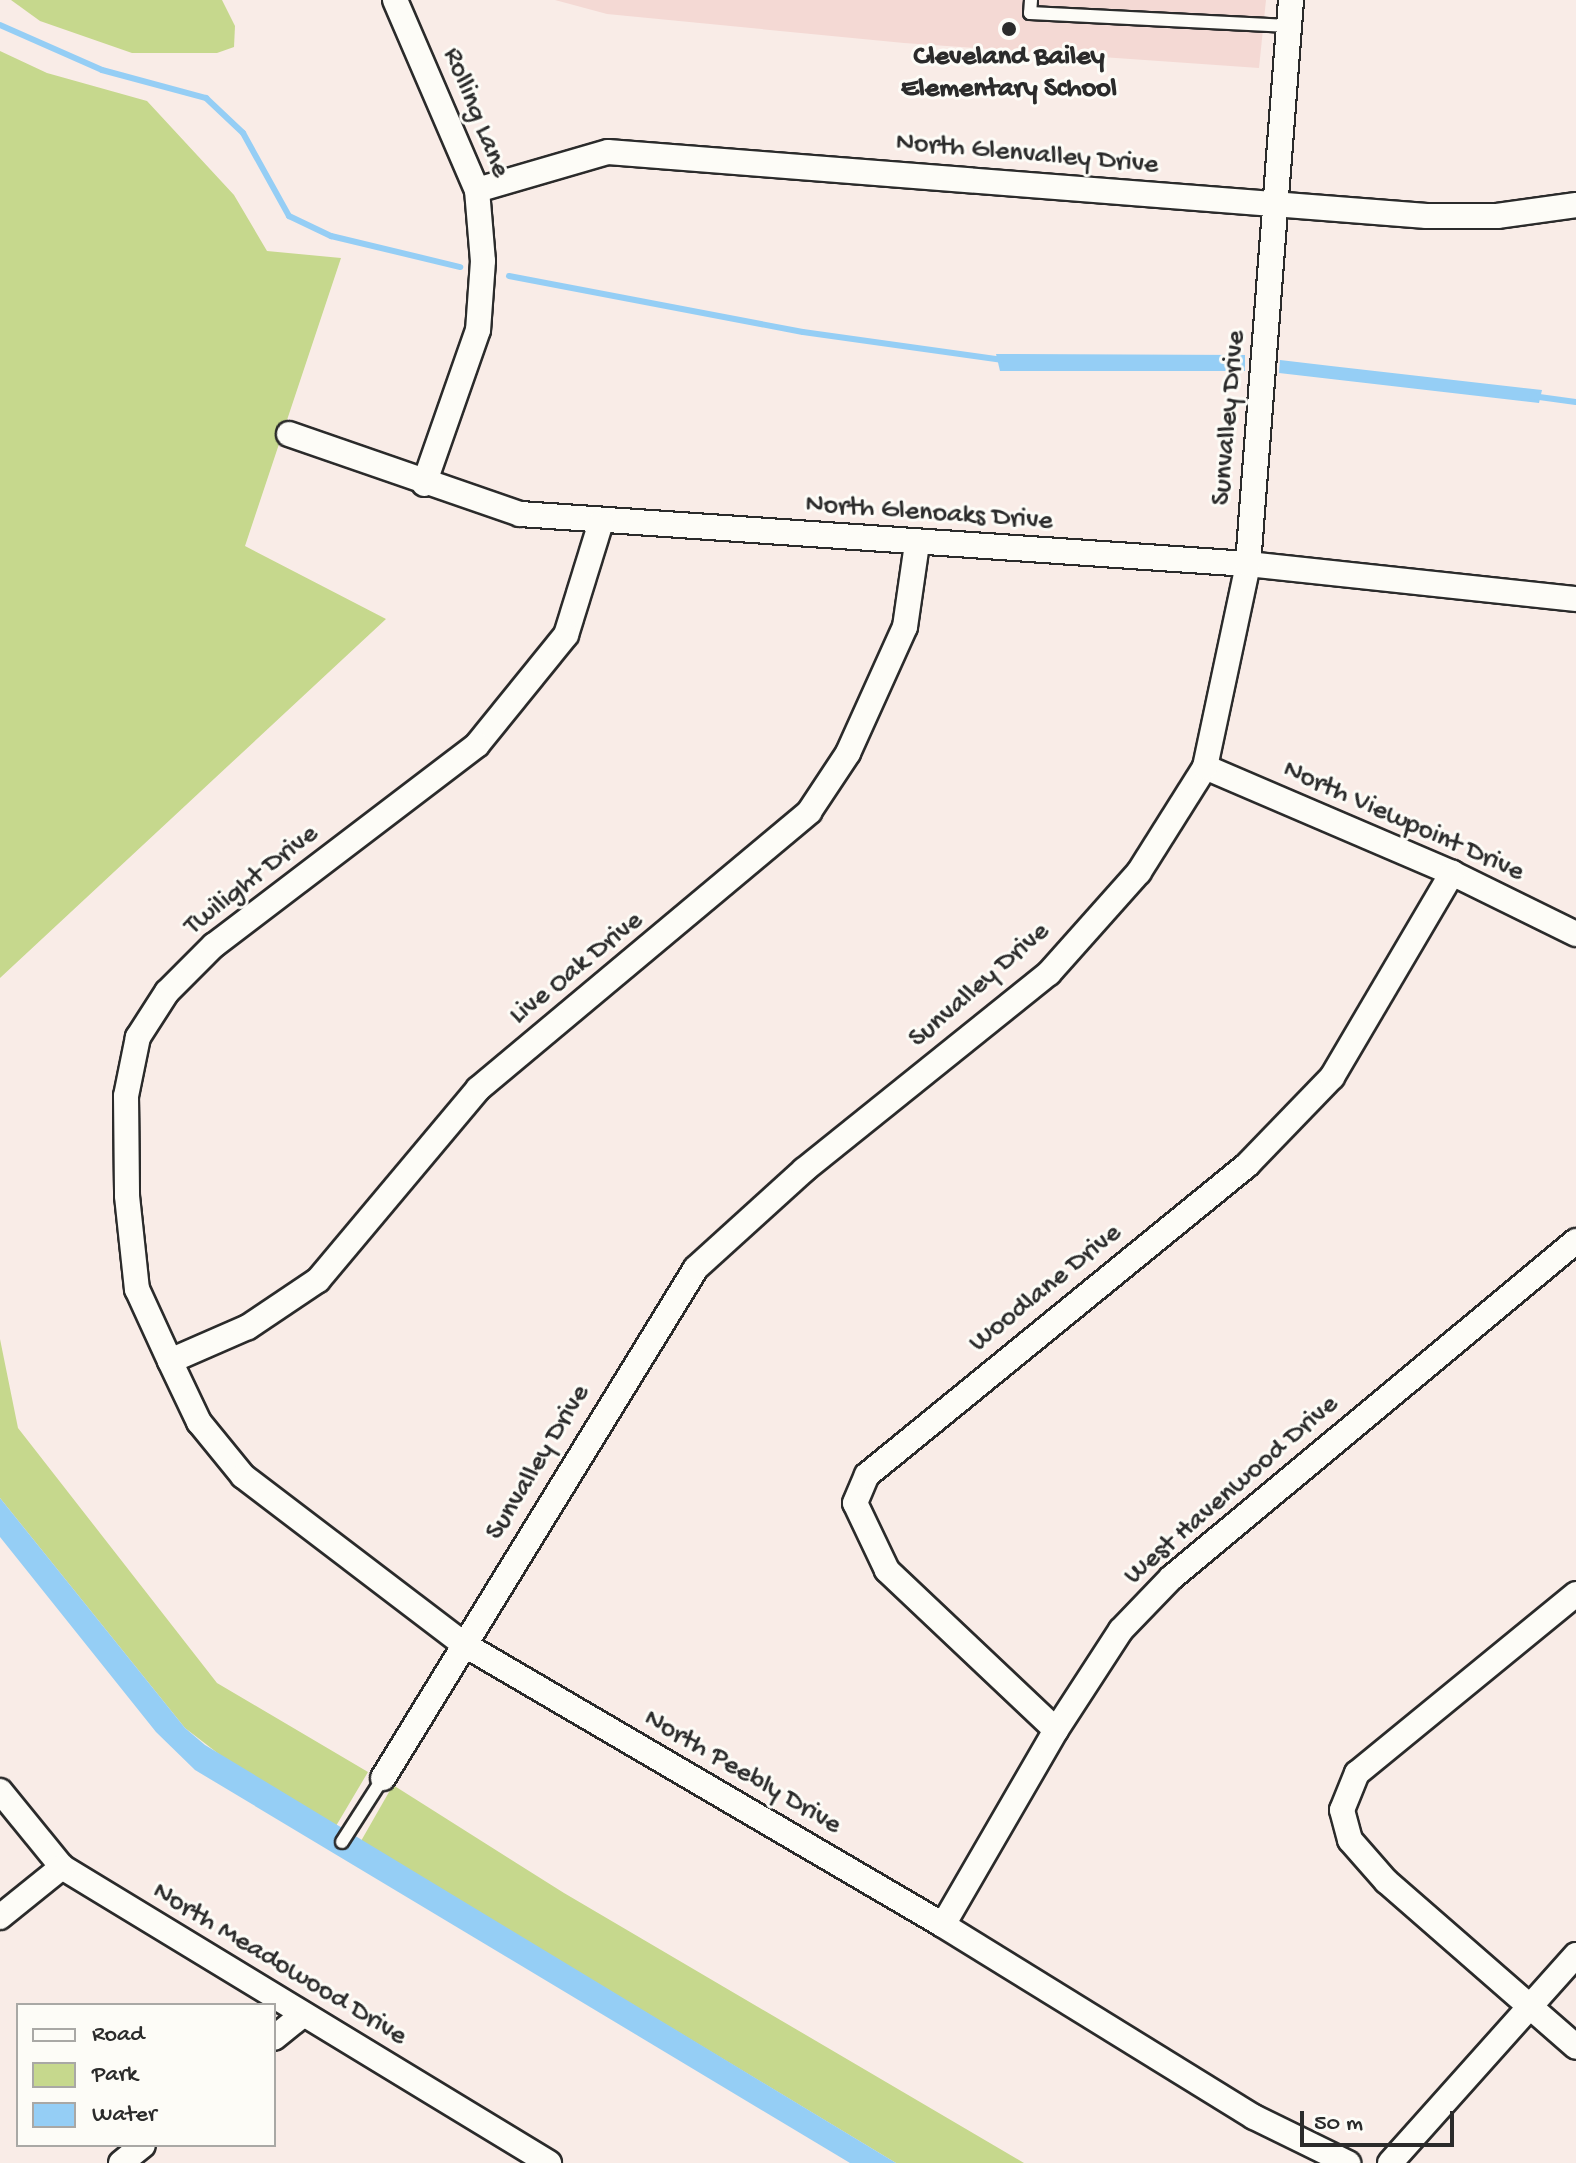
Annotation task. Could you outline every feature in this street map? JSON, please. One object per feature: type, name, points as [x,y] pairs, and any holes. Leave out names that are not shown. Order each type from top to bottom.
[{"type":"street","name":"Rolling Lane","points":[[395,0],[477,190],[483,261],[478,330],[424,484]]},
{"type":"street","name":"Sunvalley Drive","points":[[383,1778],[696,1268],[804,1170],[1049,973],[1139,872],[1205,767],[1248,564],[1279,205],[1291,0]]},
{"type":"street","name":"North Glenvalley Drive","points":[[477,190],[608,152],[1441,216],[1497,216],[1576,205]]},
{"type":"street","name":"North Glenoaks Drive","points":[[289,434],[424,484],[520,514],[917,544],[1248,564],[1576,599]]},
{"type":"street","name":"Twilight Drive","points":[[170,1361],[137,1289],[127,1196],[126,1096],[138,1037],[167,992],[214,945],[477,745],[566,635],[601,522]]},
{"type":"street","name":"Live Oak Drive","points":[[170,1361],[248,1327],[318,1280],[478,1089],[809,812],[848,753],[905,627],[917,544]]},
{"type":"street","name":"North Viewpoint Drive","points":[[1205,767],[1452,873],[1576,934]]},
{"type":"street","name":"Woodlane Drive","points":[[1056,1730],[887,1570],[855,1503],[867,1475],[1248,1164],[1332,1077],[1452,873]]},
{"type":"street","name":"West Havenwood Drive","points":[[943,1925],[1056,1730],[1121,1630],[1171,1578],[1576,1241]]},
{"type":"street","name":"North Peebly Drive","points":[[170,1361],[199,1422],[243,1476],[465,1645],[943,1925],[1254,2117],[1348,2163]]},
{"type":"street","points":[[1576,1594],[1357,1773],[1342,1810],[1350,1840],[1386,1881],[1576,2047]]},
{"type":"street","name":"North Meadowood Drive","points":[[0,1791],[62,1867],[546,2162]]},
{"type":"street","points":[[0,1917],[62,1867]]},
{"type":"street","points":[[1390,2163],[1417,2138],[1528,2005],[1576,1955]]},
{"type":"street","points":[[276,2036],[302,2015]]},
{"type":"street","points":[[121,2163],[141,2147]]},
{"type":"lane","points":[[1031,0],[1030,13],[1289,26]]},
{"type":"lane","points":[[342,1842],[383,1778]]},
{"type":"shaded area","name":"Cleveland Bailey Elementary School","points":[[555,0],[1266,0],[1259,68],[904,43],[607,14]]},
{"type":"green space","points":[[11,0],[222,0],[235,26],[234,47],[217,53],[132,53],[40,21]]},
{"type":"green space","points":[[0,51],[47,73],[147,101],[234,195],[267,251],[341,258],[245,546],[386,619],[0,978]]},
{"type":"green space","points":[[0,1339],[18,1428],[217,1683],[368,1772],[336,1826],[224,1758],[185,1728],[0,1498]]},
{"type":"green space","points":[[393,1785],[564,1893],[1024,2163],[896,2163],[361,1841]]},
{"type":"water","points":[[996,354],[1245,355],[1245,371],[1000,371]]},
{"type":"water","points":[[1280,360],[1542,390],[1539,403],[1279,373]]},
{"type":"water","points":[[0,1498],[185,1728],[205,1745],[896,2163],[850,2163],[195,1770],[156,1732],[0,1537]]},
{"type":"waterway","points":[[0,25],[102,70],[206,98],[243,133],[289,216],[331,236],[460,267]]},
{"type":"waterway","points":[[509,276],[803,332],[1001,360]]},
{"type":"waterway","points":[[1532,396],[1576,402]]},
{"type":"place","name":"Cleveland Bailey Elementary School","points":[[1009,29]]}]
